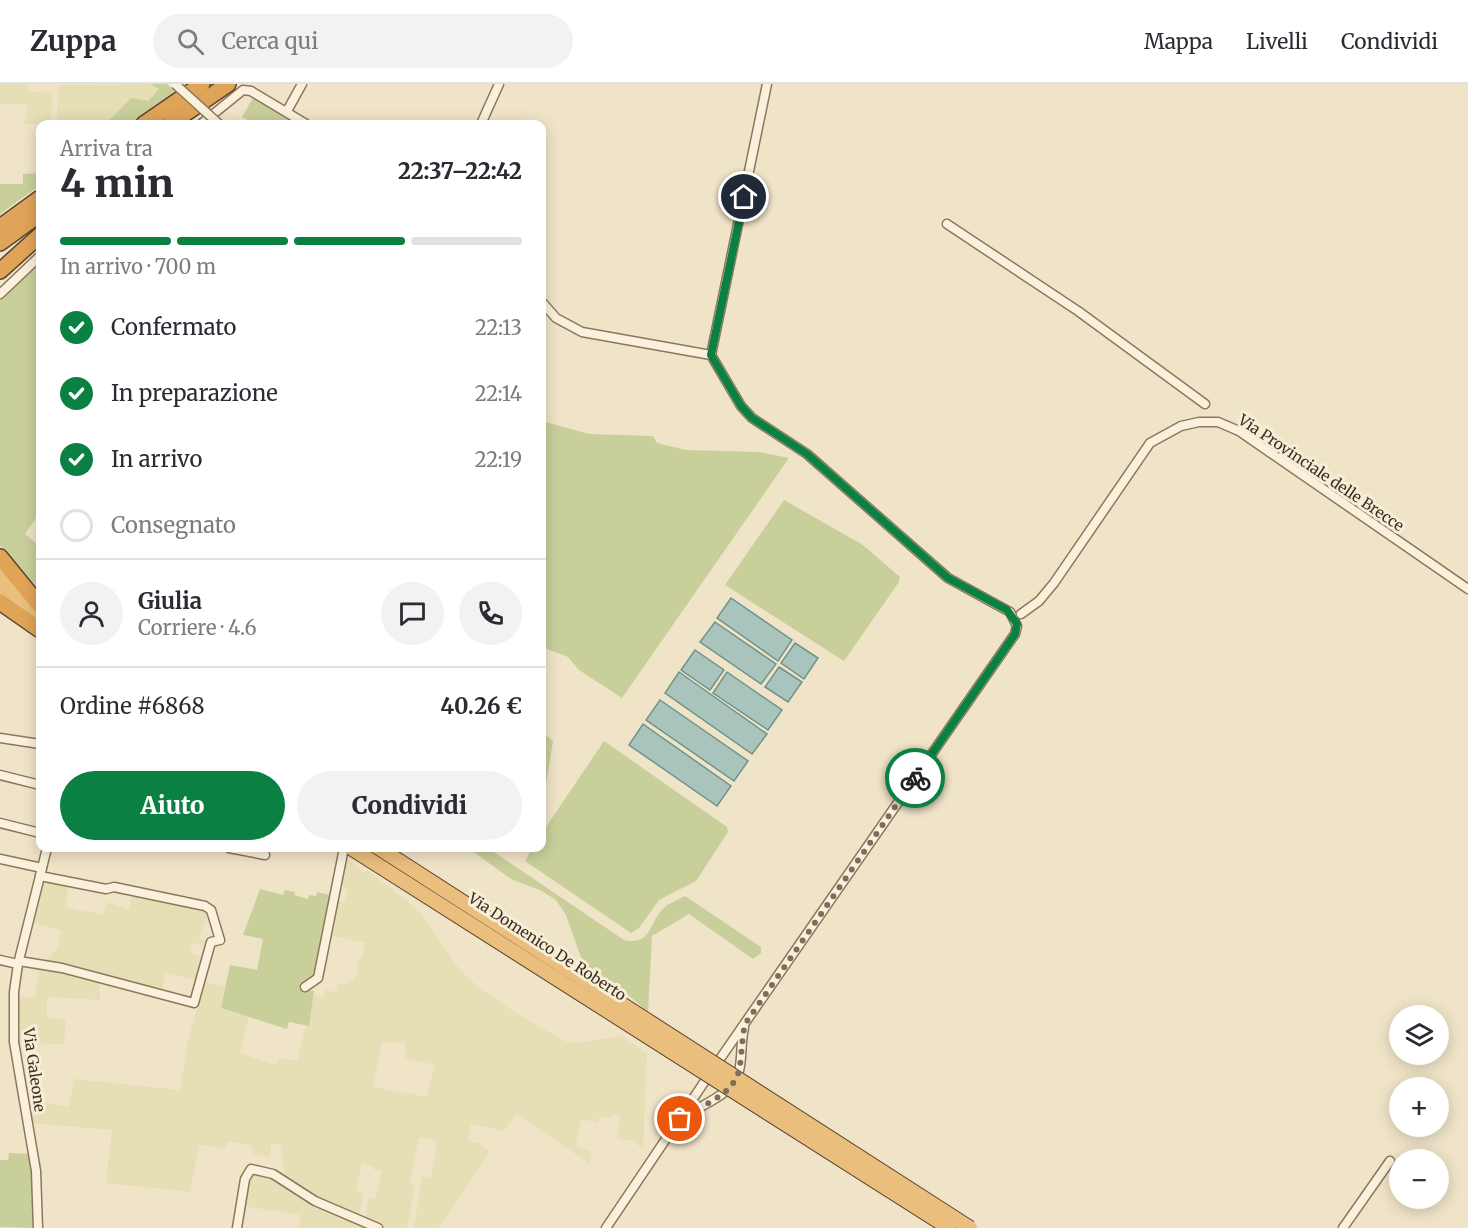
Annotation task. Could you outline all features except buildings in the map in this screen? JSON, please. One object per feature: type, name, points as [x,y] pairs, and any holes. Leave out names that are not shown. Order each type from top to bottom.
[{"type":"highway","points":[[151,120],[208,89],[228,84]]},
{"type":"highway","points":[[174,120],[208,89]]},
{"type":"highway","points":[[179,120],[208,89]]},
{"type":"highway","points":[[0,216],[36,194]]},
{"type":"highway","points":[[0,226],[36,201]]},
{"type":"highway","points":[[0,243],[36,217]]},
{"type":"highway","points":[[0,248],[23,226]]},
{"type":"highway","points":[[0,271],[36,239]]},
{"type":"highway","points":[[0,557],[36,603]]},
{"type":"highway","points":[[0,573],[36,604]]},
{"type":"highway","points":[[0,586],[36,618]]},
{"type":"highway","points":[[0,602],[36,627]]},
{"type":"highway","points":[[357,852],[949,1228]]},
{"type":"highway","points":[[385,852],[970,1228]]},
{"type":"street","points":[[175,84],[215,120]]},
{"type":"street","points":[[287,111],[302,84]]},
{"type":"street","points":[[483,120],[499,84]]},
{"type":"street","points":[[606,1228],[713,1069],[1015,634],[1017,626],[1018,616],[948,578],[807,454],[752,418],[741,406],[711,355],[767,84]]},
{"type":"street","points":[[206,120],[237,92],[243,90],[251,91],[300,120]]},
{"type":"street","points":[[947,224],[1078,311],[1205,404]]},
{"type":"street","points":[[0,294],[36,260]]},
{"type":"street","points":[[546,307],[556,318],[582,332],[711,355]]},
{"type":"street","name":"Via Provinciale delle Brecce","points":[[1018,616],[1039,601],[1054,583],[1150,443],[1181,426],[1199,422],[1218,422],[1239,431],[1468,589]]},
{"type":"street","points":[[0,580],[36,612]]},
{"type":"street","points":[[0,738],[36,743]]},
{"type":"street","points":[[0,775],[36,783]]},
{"type":"street","points":[[0,823],[36,832]]},
{"type":"street","name":"Via Galeone","points":[[38,1228],[36,1171],[14,1042],[14,992],[19,962],[47,852]]},
{"type":"street","points":[[250,852],[265,855]]},
{"type":"street","points":[[305,987],[318,978],[343,852]]},
{"type":"street","name":"Via Domenico De Roberto","points":[[373,852],[957,1228]]},
{"type":"street","points":[[0,859],[106,888],[114,887],[205,906],[211,910],[220,940],[211,942],[194,1003],[62,968],[0,960]]},
{"type":"street","points":[[680,1119],[723,1094],[735,1083],[740,1065],[740,1047],[745,1024]]},
{"type":"street","points":[[1343,1228],[1389,1162]]},
{"type":"street","points":[[237,1228],[244,1179],[251,1169],[273,1174],[315,1201],[378,1228]]},
{"type":"shaded area","points":[[0,84],[28,84],[29,92],[53,93],[50,120],[36,120],[36,124],[25,124],[27,104],[0,104]]},
{"type":"shaded area","points":[[150,84],[159,88],[148,102],[131,98],[110,120],[56,120],[59,85]]},
{"type":"shaded area","points":[[345,857],[364,873],[367,870],[420,913],[460,970],[478,987],[519,1015],[565,1041],[576,1043],[621,1036],[647,1053],[643,1149],[633,1141],[617,1139],[620,1116],[612,1114],[611,1118],[599,1117],[598,1123],[581,1119],[576,1146],[592,1152],[590,1164],[517,1114],[504,1131],[471,1124],[468,1141],[479,1143],[490,1152],[438,1228],[414,1228],[422,1176],[431,1178],[437,1141],[419,1137],[410,1184],[415,1185],[407,1228],[386,1228],[365,1219],[369,1198],[375,1199],[382,1172],[373,1167],[362,1164],[356,1190],[364,1193],[359,1216],[319,1199],[285,1178],[281,1145],[271,1144],[270,1157],[253,1154],[252,1145],[228,1142],[225,1148],[199,1145],[190,1192],[106,1183],[112,1130],[31,1123],[27,1103],[41,1102],[69,1107],[74,1079],[180,1090],[188,1041],[204,982],[225,986],[221,1008],[249,1017],[240,1053],[276,1065],[279,1058],[297,1061],[314,995],[323,998],[325,990],[335,992],[338,983],[347,985],[348,979],[353,980],[357,973],[359,958],[362,959],[365,943],[329,935],[334,899],[345,903],[348,888],[339,885]],"holes":[[[382,1042],[405,1043],[405,1058],[435,1065],[427,1097],[373,1087]]]},
{"type":"shaded area","points":[[44,881],[68,885],[66,907],[82,912],[83,910],[103,915],[107,902],[128,910],[133,893],[208,911],[199,939],[205,941],[203,946],[192,943],[190,953],[205,958],[199,981],[166,973],[161,991],[45,962],[58,947],[61,930],[32,923]]},
{"type":"shaded area","points":[[39,967],[92,980],[99,984],[100,1000],[47,997],[47,1018],[66,1019],[64,1044],[18,1043],[17,997],[35,997]]},
{"type":"shaded area","points":[[253,1173],[276,1178],[371,1228],[299,1228],[300,1215],[242,1206],[246,1183]]},
{"type":"green space","points":[[150,84],[167,84],[177,93],[136,120],[110,120],[131,98],[148,101],[159,89]]},
{"type":"green space","points":[[253,98],[289,119],[248,120],[242,117]]},
{"type":"green space","points":[[36,173],[36,188],[0,214],[0,184],[23,184],[23,174]]},
{"type":"green space","points":[[36,267],[36,518],[25,534],[36,543],[36,586],[0,546],[0,300]]},
{"type":"green space","points":[[546,422],[589,434],[653,436],[657,443],[686,450],[759,452],[789,458],[622,698],[579,670],[568,657],[546,649]]},
{"type":"green space","points":[[784,500],[863,545],[900,577],[899,582],[844,661],[725,585]]},
{"type":"green space","points":[[546,735],[553,741],[546,785]]},
{"type":"green space","points":[[604,741],[727,827],[728,832],[696,881],[659,900],[639,928],[631,933],[525,861],[530,852],[546,852],[546,827]]},
{"type":"green space","points":[[474,852],[494,852],[624,940],[640,940],[649,932],[664,908],[685,896],[761,947],[761,953],[753,959],[689,914],[652,936],[648,1012],[626,993],[584,966],[566,915],[556,900],[542,891],[511,879]]},
{"type":"green space","points":[[260,889],[283,895],[285,890],[295,892],[294,895],[308,899],[309,895],[316,896],[317,892],[330,895],[313,978],[311,983],[304,983],[303,989],[314,991],[309,1026],[289,1022],[287,1029],[221,1008],[230,965],[257,970],[263,939],[243,935]]},
{"type":"green space","points":[[9,1153],[30,1154],[33,1175],[34,1228],[0,1227],[0,1160],[8,1160]]},
{"type":"water","points":[[731,598],[792,640],[778,661],[717,618]]},
{"type":"water","points":[[715,622],[776,664],[761,684],[700,642]]},
{"type":"water","points":[[795,643],[818,658],[804,679],[781,663]]},
{"type":"water","points":[[695,650],[724,670],[710,690],[681,670]]},
{"type":"water","points":[[779,667],[802,682],[788,702],[765,687]]},
{"type":"water","points":[[679,672],[767,734],[752,754],[665,693]]},
{"type":"water","points":[[727,672],[782,710],[768,730],[713,693]]},
{"type":"water","points":[[660,700],[748,761],[734,781],[646,720]]},
{"type":"water","points":[[643,724],[731,786],[717,806],[629,745]]},
{"type":"way so far","points":[[680,1119],[723,1094],[735,1083],[739,1074],[740,1047],[745,1024],[915,778]]},
{"type":"route","points":[[744,197],[711,355],[741,406],[756,421],[791,441],[822,466],[948,578],[1010,612],[1017,624],[1015,634],[915,778]]}]
